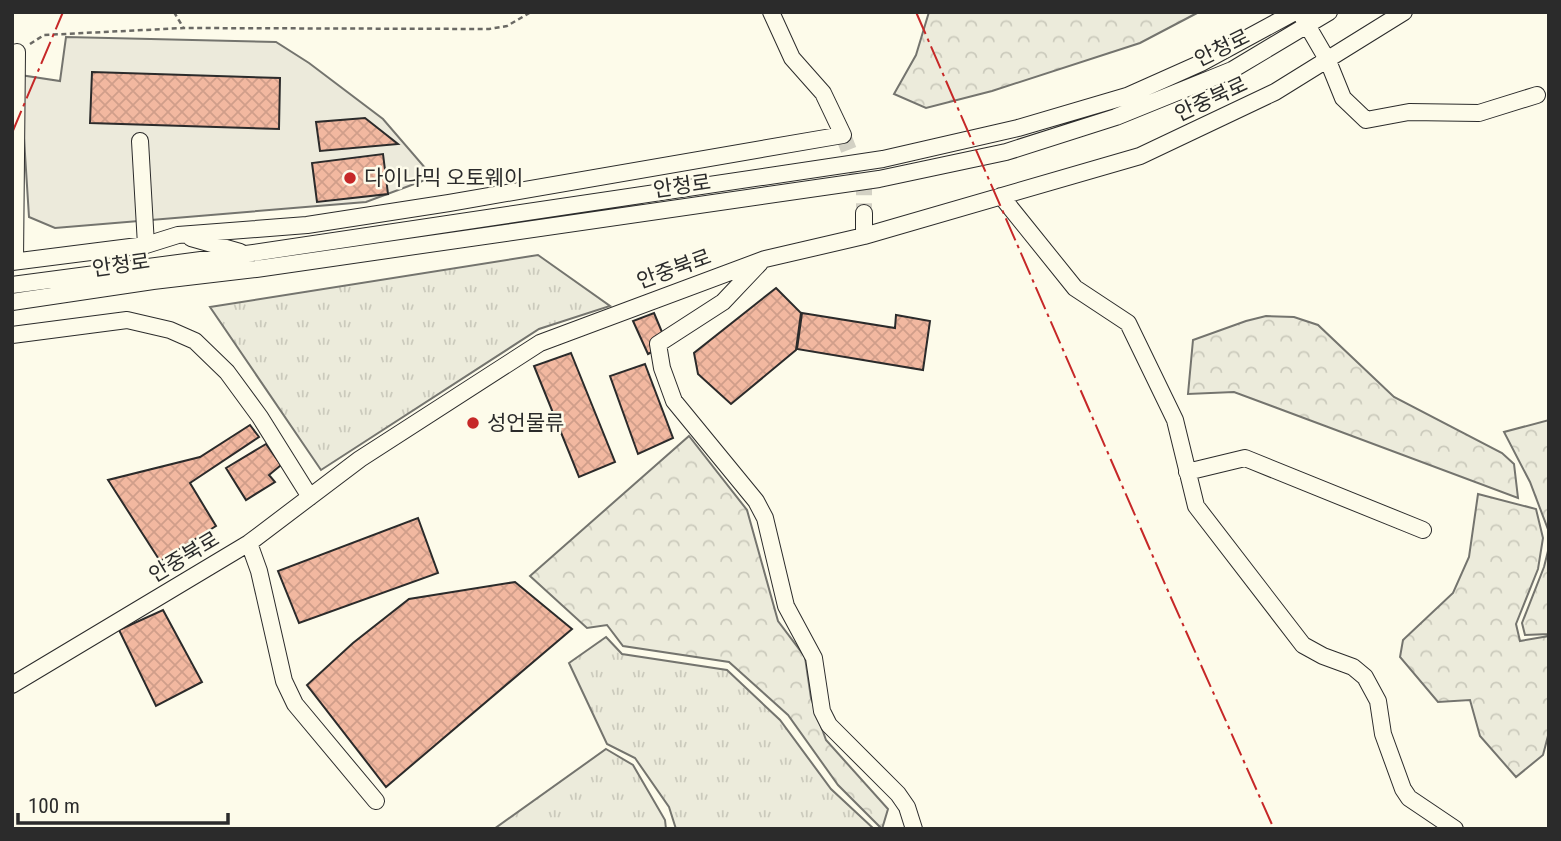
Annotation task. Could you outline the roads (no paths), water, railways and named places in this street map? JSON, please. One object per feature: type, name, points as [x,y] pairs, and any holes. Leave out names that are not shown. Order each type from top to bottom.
[{"type":"street","points":[[17,52],[13,262],[146,245],[178,235],[307,225],[843,135],[823,93],[792,58],[771,12]]},
{"type":"street","name":"안청로","points":[[12,285],[246,254],[883,159],[1005,131],[1127,96],[1201,63],[1295,12]]},
{"type":"street","name":"안청로","points":[[12,302],[153,281],[256,270],[878,179],[993,155],[1115,117],[1232,71],[1303,20],[1329,12]]},
{"type":"street","name":"안중북로","points":[[12,685],[250,543],[360,459],[540,343],[765,259],[864,236],[1140,156],[1275,92],[1405,12]]},
{"type":"street","points":[[1303,20],[1328,61],[1343,98],[1366,120],[1409,112],[1479,113],[1537,95]]},
{"type":"street","points":[[140,141],[146,245]]},
{"type":"street","points":[[1002,196],[1075,288],[1128,323],[1175,420],[1196,506],[1296,636],[1310,650],[1353,667],[1365,677],[1378,701],[1383,734],[1403,789],[1409,798],[1455,829]]},
{"type":"street","points":[[864,213],[864,236]]},
{"type":"street","points":[[178,235],[246,254]]},
{"type":"street","points":[[765,259],[723,302],[658,344],[662,368],[674,401],[756,501],[765,518],[786,606],[814,658],[822,711],[829,725],[898,794],[907,807],[914,829]]},
{"type":"street","points":[[12,335],[127,320],[170,330],[195,341],[227,372],[260,417],[310,497]]},
{"type":"street","points":[[1187,472],[1245,458],[1423,530]]},
{"type":"street","points":[[250,543],[284,681],[295,705],[376,800]]},
{"type":"tunnel","points":[[843,135],[864,190],[864,213]]},
{"type":"place","name":"다이나믹 오토웨이","points":[[350,178]]},
{"type":"place","name":"성언물류","points":[[473,423]]}]
